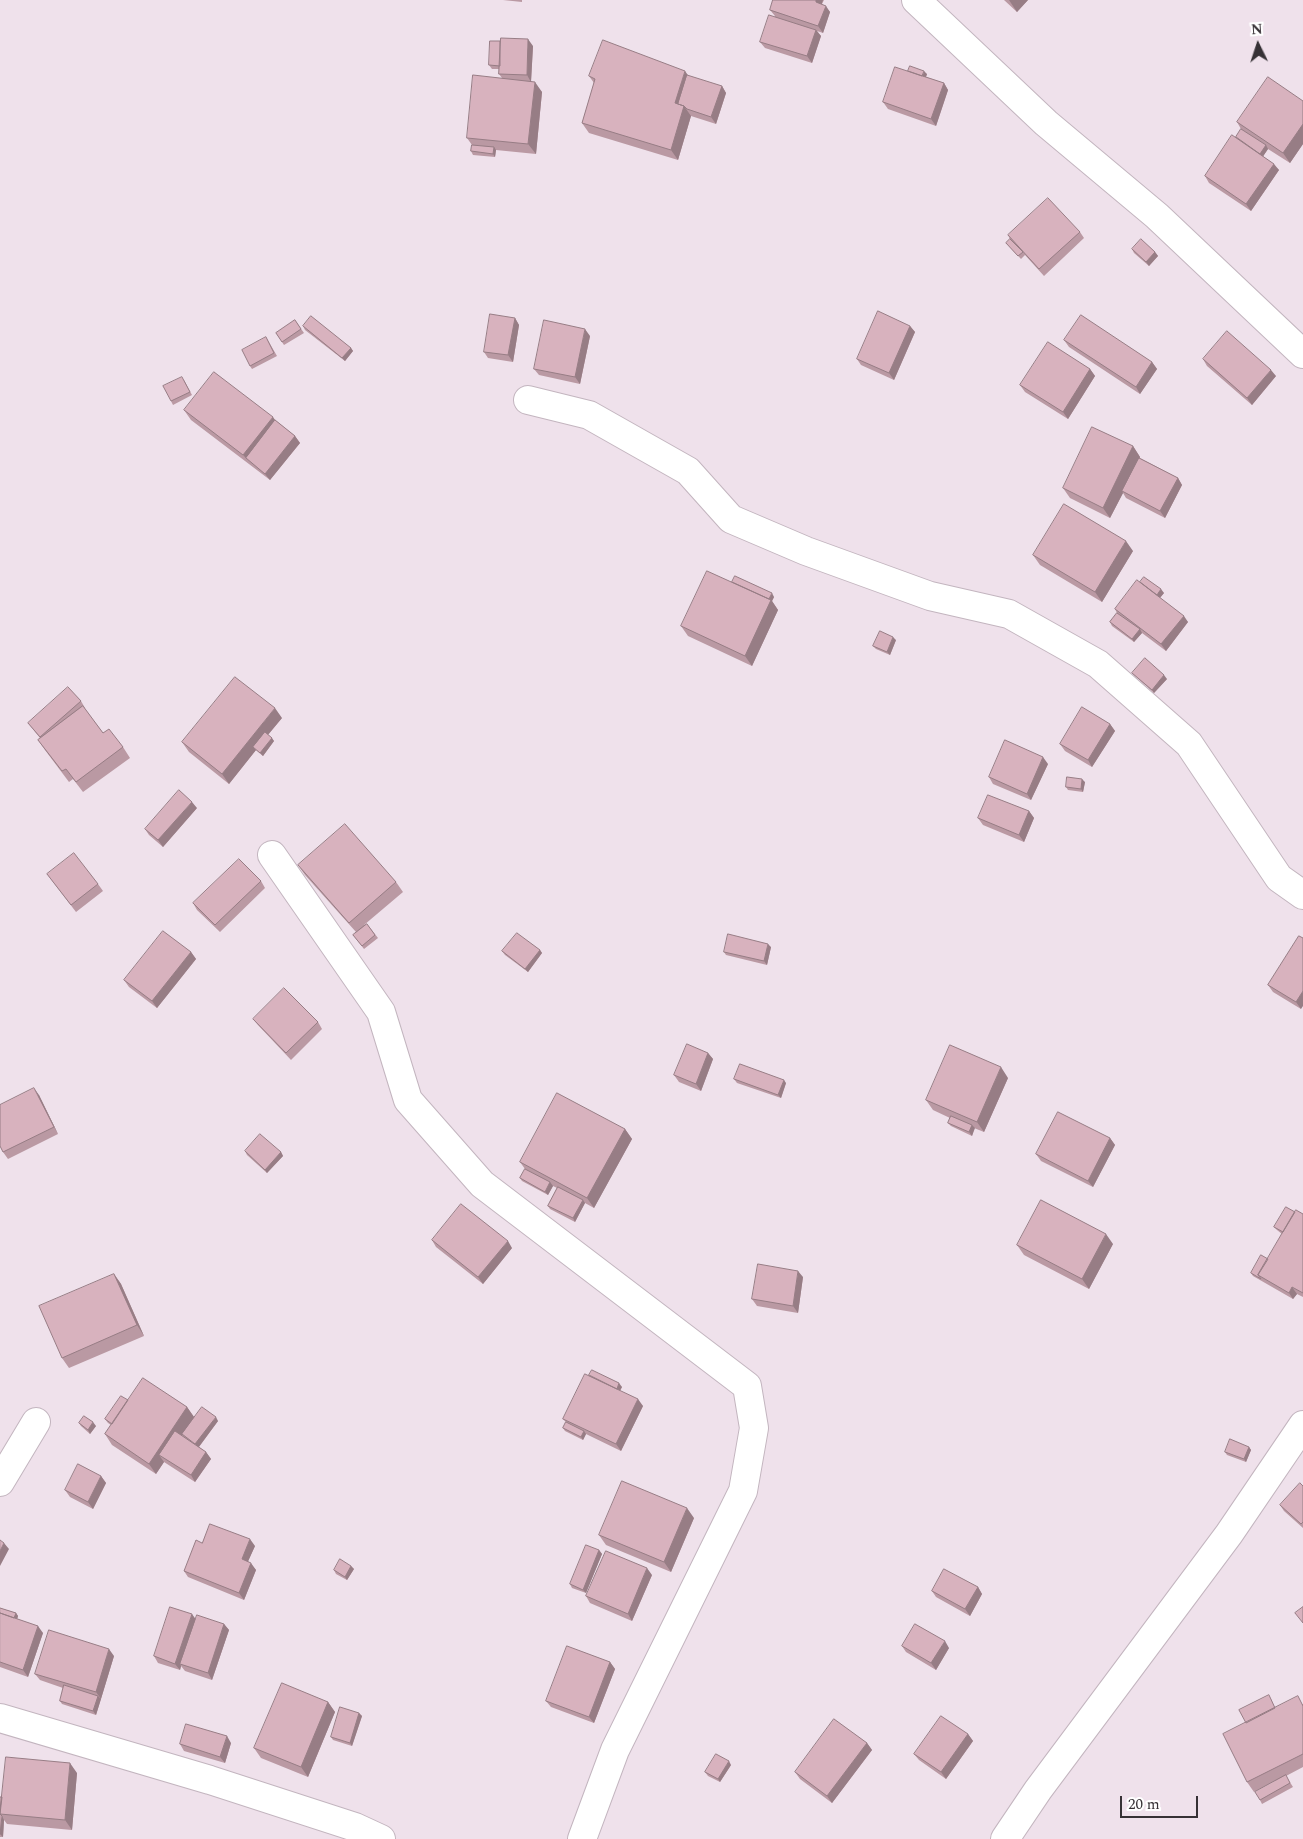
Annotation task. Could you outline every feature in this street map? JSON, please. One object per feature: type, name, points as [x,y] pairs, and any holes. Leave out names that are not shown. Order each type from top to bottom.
[{"type":"street","points":[[916,0],[1046,124],[1157,216],[1303,354]]},
{"type":"street","points":[[528,400],[589,415],[688,470],[731,519],[806,550],[930,596],[1009,614],[1098,664],[1189,744],[1279,878],[1303,895]]},
{"type":"street","points":[[272,855],[381,1012],[408,1100],[482,1184],[747,1386],[754,1428],[743,1491],[615,1750],[582,1839]]},
{"type":"street","points":[[0,1482],[36,1422]]},
{"type":"street","points":[[1005,1839],[1038,1790],[1229,1534],[1303,1425]]},
{"type":"street","points":[[0,1718],[210,1780],[355,1828],[381,1839]]},
{"type":"building","points":[[773,0],[816,0],[816,2],[826,6],[818,26],[770,10]]},
{"type":"building","points":[[769,15],[816,30],[807,56],[760,42]]},
{"type":"building","points":[[501,38],[528,39],[527,75],[499,74]]},
{"type":"building","points":[[603,40],[685,71],[675,103],[684,106],[671,150],[582,123],[595,79],[589,76]]},
{"type":"building","points":[[490,41],[500,41],[500,66],[489,65]]},
{"type":"building","points":[[910,66],[924,71],[922,76],[908,71]]},
{"type":"building","points":[[895,67],[944,83],[931,119],[883,102]]},
{"type":"building","points":[[473,75],[535,82],[528,144],[467,138]]},
{"type":"building","points":[[687,75],[722,86],[711,117],[678,104]]},
{"type":"building","points":[[1268,77],[1303,101],[1303,124],[1283,153],[1237,122]]},
{"type":"building","points":[[1241,129],[1266,145],[1260,154],[1236,137]]},
{"type":"building","points":[[1232,135],[1274,164],[1246,204],[1205,176]]},
{"type":"building","points":[[472,145],[494,147],[493,154],[471,151]]},
{"type":"building","points":[[1048,198],[1080,232],[1039,269],[1008,235]]},
{"type":"building","points":[[1010,239],[1023,252],[1018,256],[1006,243]]},
{"type":"building","points":[[1141,239],[1155,252],[1146,262],[1132,249]]},
{"type":"building","points":[[878,311],[910,326],[889,373],[857,359]]},
{"type":"building","points":[[490,314],[515,318],[508,355],[484,352]]},
{"type":"building","points":[[1081,315],[1152,362],[1136,387],[1064,340]]},
{"type":"building","points":[[311,316],[351,348],[342,358],[303,326]]},
{"type":"building","points":[[295,320],[301,329],[282,342],[276,333]]},
{"type":"building","points":[[544,320],[585,329],[575,377],[534,369]]},
{"type":"building","points":[[1227,331],[1271,370],[1247,398],[1203,359]]},
{"type":"building","points":[[266,337],[274,353],[250,366],[242,350]]},
{"type":"building","points":[[1048,342],[1090,369],[1063,412],[1020,385]]},
{"type":"building","points":[[214,372],[273,417],[243,455],[184,410]]},
{"type":"building","points":[[182,377],[190,392],[171,401],[163,386]]},
{"type":"building","points":[[275,420],[295,436],[265,474],[246,458]]},
{"type":"building","points":[[1092,427],[1133,446],[1103,508],[1063,488]]},
{"type":"building","points":[[1139,458],[1178,478],[1160,511],[1122,491]]},
{"type":"building","points":[[1064,504],[1126,541],[1095,592],[1033,555]]},
{"type":"building","points":[[707,571],[771,600],[745,656],[681,626]]},
{"type":"building","points":[[735,576],[772,593],[769,599],[732,582]]},
{"type":"building","points":[[1144,577],[1161,589],[1157,595],[1140,582]]},
{"type":"building","points":[[1137,580],[1184,616],[1161,644],[1115,609]]},
{"type":"building","points":[[1117,613],[1140,629],[1132,639],[1110,622]]},
{"type":"building","points":[[880,631],[893,637],[887,652],[873,646]]},
{"type":"building","points":[[1145,658],[1164,675],[1152,690],[1132,673]]},
{"type":"building","points":[[235,677],[275,708],[222,774],[182,742]]},
{"type":"building","points":[[68,687],[81,701],[40,737],[28,723]]},
{"type":"building","points":[[83,706],[103,733],[109,729],[123,747],[76,782],[66,769],[62,771],[38,740]]},
{"type":"building","points":[[1082,707],[1110,724],[1088,760],[1060,744]]},
{"type":"building","points":[[265,732],[272,738],[260,753],[253,747]]},
{"type":"building","points":[[1005,740],[1043,757],[1027,794],[989,777]]},
{"type":"building","points":[[1067,777],[1082,779],[1081,789],[1066,787]]},
{"type":"building","points":[[179,790],[192,802],[158,840],[145,829]]},
{"type":"building","points":[[988,795],[1029,811],[1019,835],[978,818]]},
{"type":"building","points":[[345,824],[396,882],[349,923],[298,865]]},
{"type":"building","points":[[74,853],[98,884],[71,905],[47,874]]},
{"type":"building","points":[[239,859],[261,881],[215,925],[193,903]]},
{"type":"building","points":[[367,924],[375,935],[362,946],[353,935]]},
{"type":"building","points":[[163,931],[191,952],[152,1001],[124,980]]},
{"type":"building","points":[[517,933],[540,950],[525,969],[502,951]]},
{"type":"building","points":[[728,934],[768,944],[764,961],[724,952]]},
{"type":"building","points":[[1299,936],[1303,938],[1303,991],[1296,1002],[1268,985]]},
{"type":"building","points":[[284,988],[318,1022],[286,1053],[253,1019]]},
{"type":"building","points":[[687,1044],[708,1053],[696,1084],[674,1075]]},
{"type":"building","points":[[950,1045],[1001,1067],[977,1122],[926,1100]]},
{"type":"building","points":[[740,1064],[784,1080],[778,1095],[734,1079]]},
{"type":"building","points":[[34,1088],[54,1127],[3,1152],[0,1146],[0,1105]]},
{"type":"building","points":[[557,1093],[625,1129],[587,1198],[520,1162]]},
{"type":"building","points":[[1058,1112],[1110,1138],[1088,1181],[1036,1154]]},
{"type":"building","points":[[951,1116],[972,1125],[969,1132],[948,1123]]},
{"type":"building","points":[[260,1134],[281,1152],[265,1170],[245,1151]]},
{"type":"building","points":[[525,1169],[550,1182],[545,1192],[520,1178]]},
{"type":"building","points":[[558,1187],[583,1200],[573,1218],[548,1206]]},
{"type":"building","points":[[1041,1200],[1106,1234],[1082,1279],[1017,1245]]},
{"type":"building","points":[[461,1204],[508,1241],[478,1277],[432,1240]]},
{"type":"building","points":[[1286,1207],[1295,1212],[1283,1232],[1274,1227]]},
{"type":"building","points":[[1296,1210],[1303,1214],[1303,1293],[1292,1287],[1289,1293],[1258,1275]]},
{"type":"building","points":[[1261,1255],[1268,1259],[1258,1275],[1261,1279],[1251,1273]]},
{"type":"building","points":[[758,1264],[798,1271],[793,1306],[752,1299]]},
{"type":"building","points":[[114,1274],[137,1325],[62,1358],[39,1306]]},
{"type":"building","points":[[592,1370],[619,1383],[617,1389],[589,1375]]},
{"type":"building","points":[[585,1374],[638,1399],[616,1444],[563,1419]]},
{"type":"building","points":[[143,1378],[187,1407],[149,1464],[105,1434]]},
{"type":"building","points":[[121,1396],[128,1400],[112,1424],[105,1419]]},
{"type":"building","points":[[202,1407],[216,1417],[195,1444],[182,1434]]},
{"type":"building","points":[[84,1416],[93,1422],[88,1430],[79,1423]]},
{"type":"building","points":[[566,1422],[584,1431],[581,1437],[563,1428]]},
{"type":"building","points":[[175,1431],[206,1452],[191,1475],[159,1455]]},
{"type":"building","points":[[1230,1439],[1249,1447],[1244,1459],[1225,1452]]},
{"type":"building","points":[[78,1464],[101,1476],[88,1502],[65,1490]]},
{"type":"building","points":[[622,1481],[687,1508],[664,1562],[599,1535]]},
{"type":"building","points":[[1300,1483],[1303,1486],[1303,1522],[1301,1524],[1280,1505]]},
{"type":"building","points":[[210,1524],[250,1539],[242,1559],[251,1563],[239,1593],[184,1571],[196,1540],[202,1543]]},
{"type":"building","points":[[0,1540],[4,1543],[0,1551]]},
{"type":"building","points":[[586,1545],[599,1550],[583,1590],[570,1584]]},
{"type":"building","points":[[606,1551],[647,1568],[628,1614],[586,1596]]},
{"type":"building","points":[[340,1559],[351,1566],[345,1577],[334,1570]]},
{"type":"building","points":[[944,1569],[978,1587],[965,1609],[932,1591]]},
{"type":"building","points":[[170,1607],[192,1614],[175,1664],[154,1656]]},
{"type":"building","points":[[1303,1607],[1303,1623],[1295,1613]]},
{"type":"building","points":[[0,1608],[16,1613],[14,1618],[0,1613]]},
{"type":"building","points":[[0,1613],[38,1626],[23,1670],[0,1662]]},
{"type":"building","points":[[197,1615],[224,1624],[208,1673],[180,1664]]},
{"type":"building","points":[[915,1624],[945,1641],[931,1663],[902,1646]]},
{"type":"building","points":[[49,1630],[109,1649],[96,1692],[35,1674]]},
{"type":"building","points":[[567,1646],[610,1662],[589,1717],[546,1701]]},
{"type":"building","points":[[282,1683],[328,1702],[301,1767],[254,1748]]},
{"type":"building","points":[[64,1685],[98,1696],[93,1711],[60,1701]]},
{"type":"building","points":[[1269,1695],[1275,1708],[1246,1723],[1239,1710]]},
{"type":"building","points":[[1298,1696],[1303,1706],[1303,1754],[1247,1782],[1223,1734]]},
{"type":"building","points":[[340,1707],[359,1713],[350,1743],[331,1737]]},
{"type":"building","points":[[941,1716],[968,1734],[941,1772],[914,1754]]},
{"type":"building","points":[[834,1719],[867,1743],[827,1796],[795,1772]]},
{"type":"building","points":[[186,1724],[227,1736],[220,1757],[180,1744]]},
{"type":"building","points":[[716,1754],[729,1761],[718,1779],[705,1772]]},
{"type":"building","points":[[6,1757],[70,1763],[65,1820],[0,1814]]},
{"type":"building","points":[[1286,1775],[1290,1783],[1260,1800],[1255,1792]]},
{"type":"building","points":[[0,1797],[2,1797],[0,1814]]},
{"type":"building","points":[[0,1814],[2,1816],[0,1834]]}]
